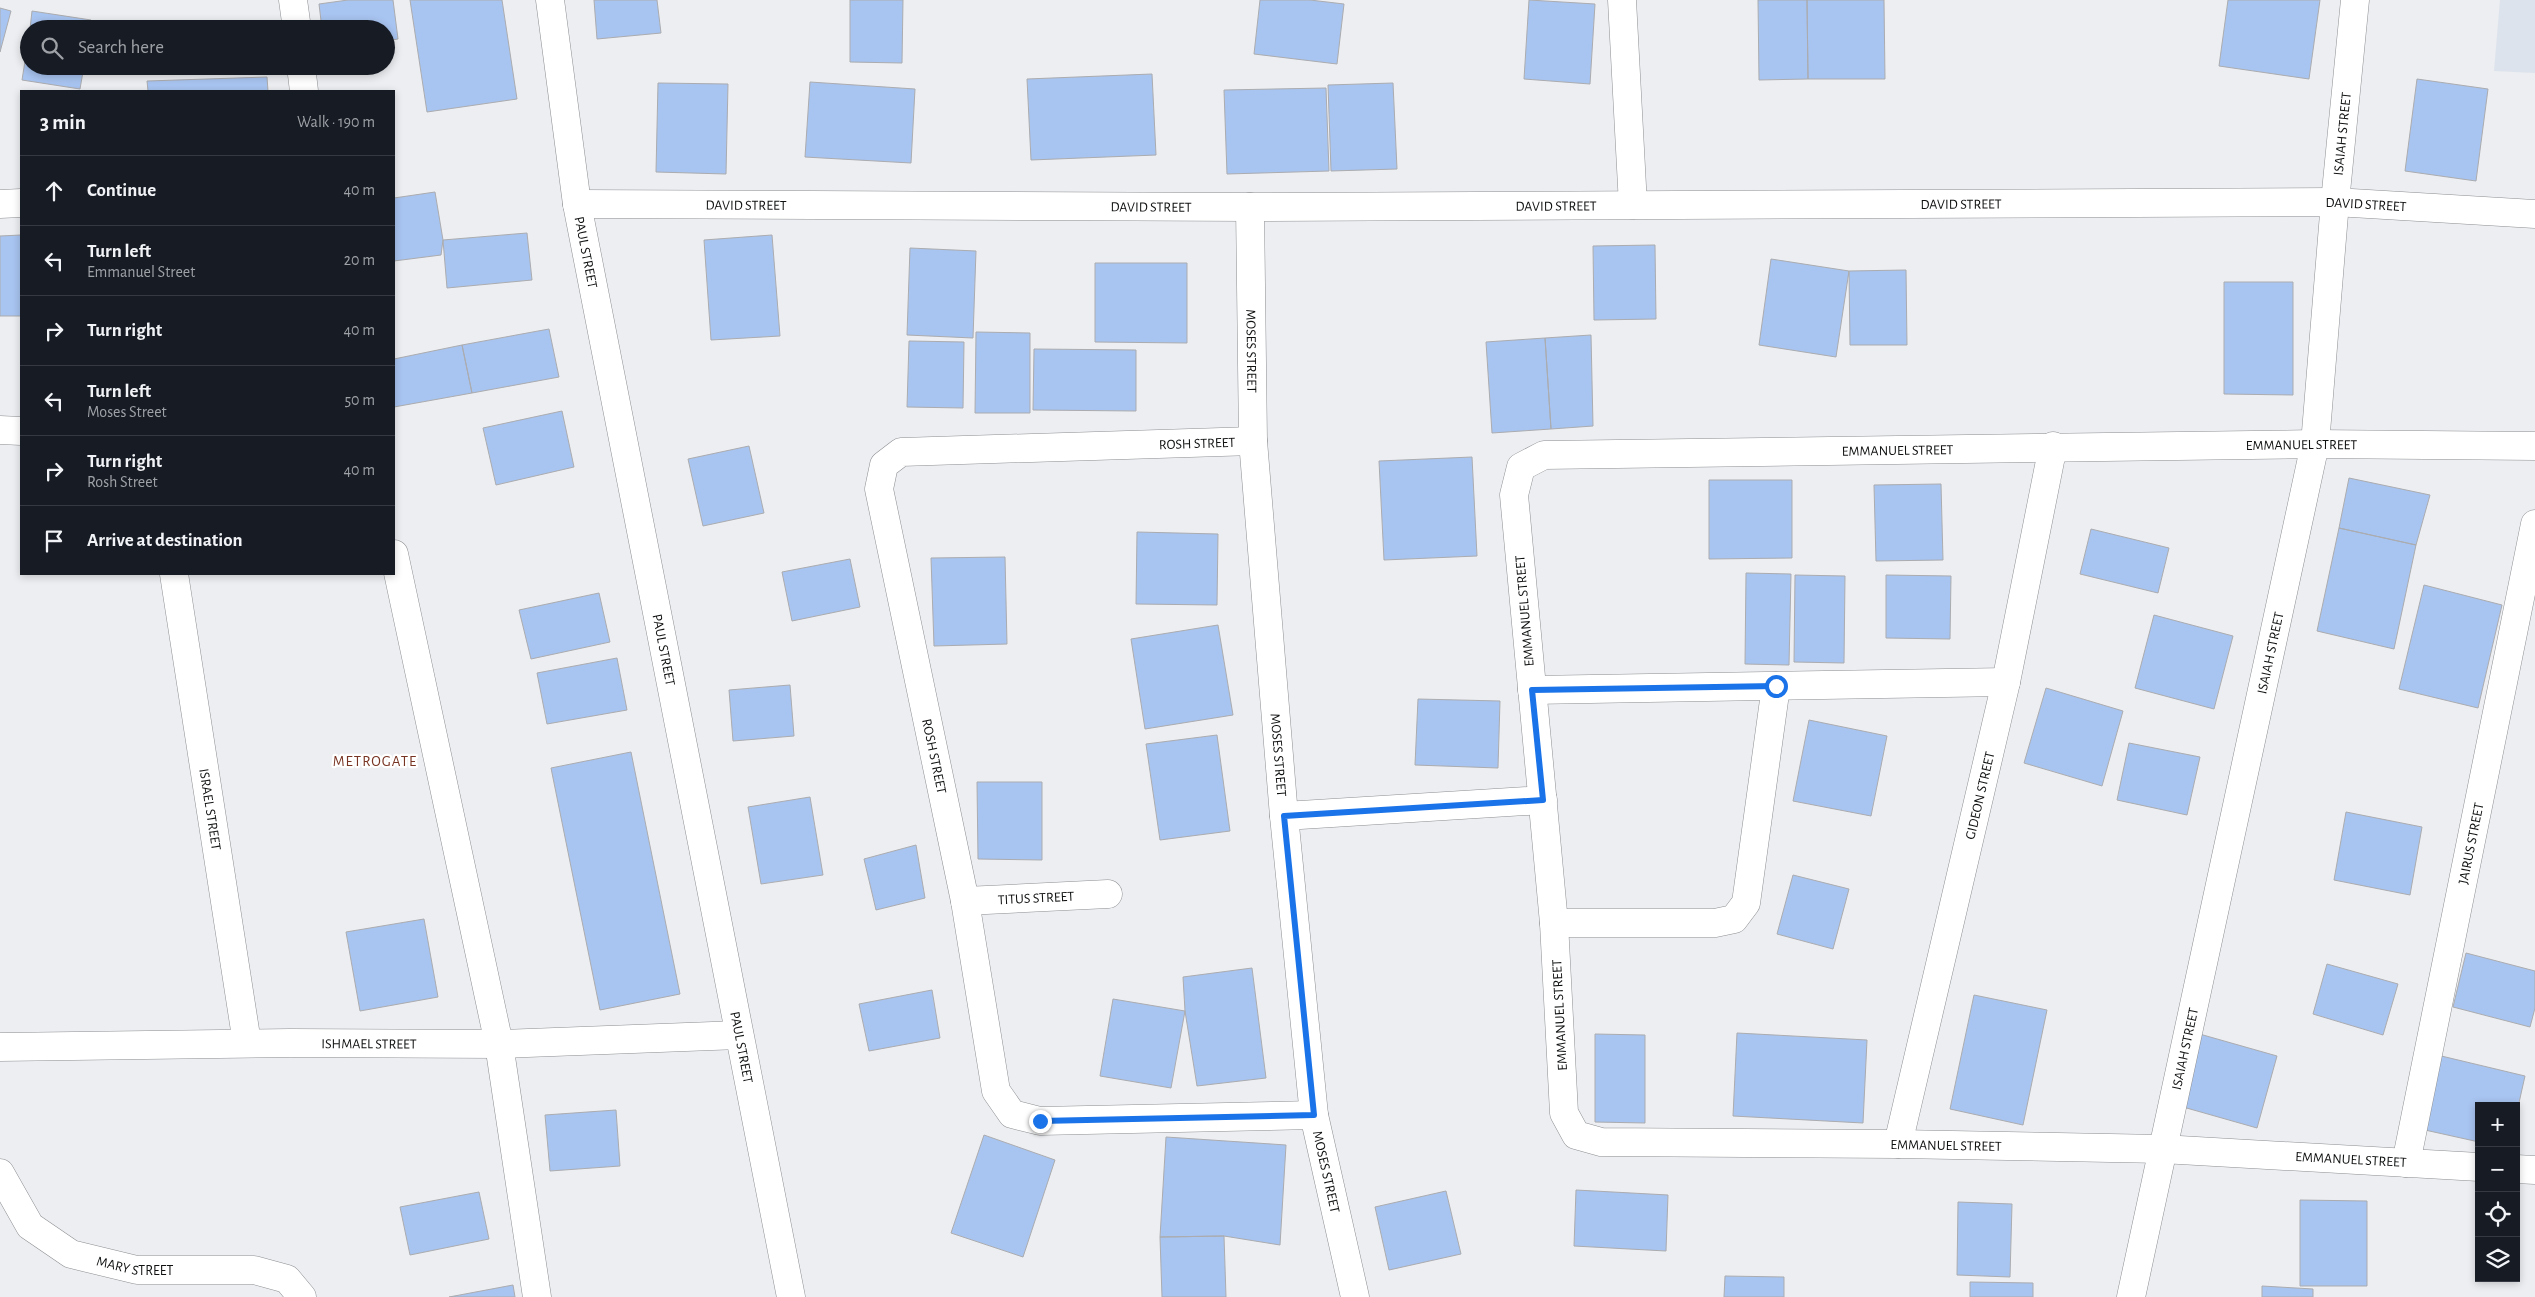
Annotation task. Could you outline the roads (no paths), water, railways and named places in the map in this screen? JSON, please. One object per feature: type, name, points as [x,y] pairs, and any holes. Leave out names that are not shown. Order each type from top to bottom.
[{"type":"street","points":[[293,0],[296,20]]},
{"type":"street","name":"PAUL STREET","points":[[550,0],[577,204],[738,1035],[791,1297]]},
{"type":"street","points":[[1622,0],[1633,205]]},
{"type":"street","name":"ISAIAH STREET","points":[[2131,1297],[2315,444],[2335,202],[2355,0]]},
{"type":"street","points":[[302,75],[304,90]]},
{"type":"street","name":"DAVID STREET","points":[[577,204],[1250,207],[2335,202],[2535,214]]},
{"type":"street","points":[[0,204],[20,203]]},
{"type":"street","name":"MOSES STREET","points":[[1250,207],[1253,441],[1284,816],[1314,1115],[1355,1297]]},
{"type":"street","points":[[0,430],[20,431]]},
{"type":"street","name":"ROSH STREET","points":[[1253,441],[901,452],[884,465],[879,489],[965,901],[996,1090],[1012,1114],[1040,1121],[1314,1115]]},
{"type":"street","name":"EMMANUEL STREET","points":[[2475,1167],[2162,1149],[1898,1144],[1601,1142],[1576,1135],[1564,1113],[1554,924],[1514,495],[1520,467],[1544,455],[2053,446],[2315,444],[2535,446]]},
{"type":"street","name":"GIDEON STREET","points":[[1898,1144],[2006,682],[2053,446]]},
{"type":"street","name":"JAIRUS STREET","points":[[2406,1162],[2535,524]]},
{"type":"street","points":[[395,559],[499,1044],[537,1297]]},
{"type":"street","name":"ISRAEL STREET","points":[[174,575],[247,1043]]},
{"type":"street","points":[[1532,690],[2006,682]]},
{"type":"street","points":[[1554,924],[1715,923],[1734,919],[1746,903],[1776,686]]},
{"type":"street","points":[[1284,816],[1543,800]]},
{"type":"street","name":"TITUS STREET","points":[[965,901],[1108,894]]},
{"type":"street","name":"ISHMAEL STREET","points":[[0,1047],[247,1043],[499,1044],[738,1035]]},
{"type":"street","points":[[2520,1169],[2535,1170]]},
{"type":"street","name":"MARY STREET","points":[[0,1173],[30,1226],[70,1254],[138,1270],[254,1270],[287,1279],[302,1297]]},
{"type":"district","name":"METROGATE","points":[[375,761]]}]
